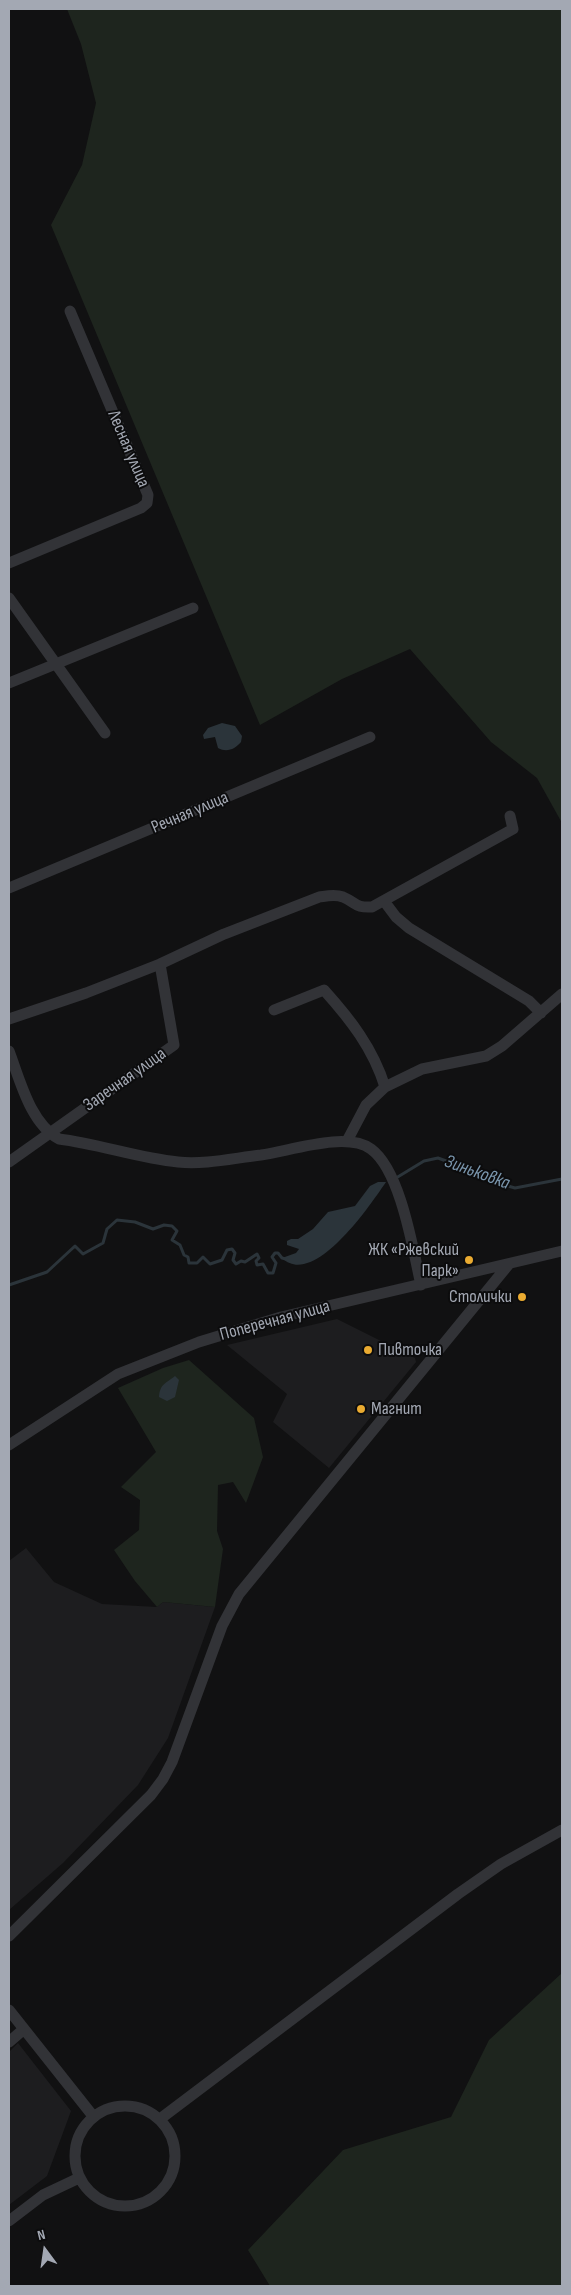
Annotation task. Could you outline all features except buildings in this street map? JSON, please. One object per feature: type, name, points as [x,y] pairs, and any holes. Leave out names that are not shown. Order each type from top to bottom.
[{"type":"street","name":"Лесная улица","points":[[9,563],[142,508],[147,503],[148,495],[70,311]]},
{"type":"street","points":[[9,598],[26,620],[54,664],[105,733]]},
{"type":"street","points":[[9,683],[193,608]]},
{"type":"street","name":"Речная улица","points":[[9,888],[370,737]]},
{"type":"street","points":[[9,1019],[86,993],[160,964],[224,934],[318,897],[333,895],[343,897],[360,908],[372,907],[513,829],[510,816]]},
{"type":"street","points":[[384,901],[396,917],[409,928],[529,1001],[541,1013]]},
{"type":"street","name":"Заречная улица","points":[[9,1162],[174,1045],[160,964]]},
{"type":"street","points":[[274,1010],[324,990],[347,1015],[366,1043],[379,1068],[385,1087]]},
{"type":"street","points":[[347,1141],[366,1105],[385,1087],[422,1069],[486,1056],[502,1046],[562,994]]},
{"type":"street","points":[[9,1051],[36,1115],[49,1133],[59,1139],[180,1162],[263,1154],[347,1141],[363,1143],[373,1150],[394,1182],[403,1208],[421,1285]]},
{"type":"street","name":"Поперечная улица","points":[[9,1445],[118,1374],[170,1352],[220,1335],[281,1318],[562,1251]]},
{"type":"street","points":[[9,1936],[151,1795],[163,1779],[172,1762],[222,1626],[239,1594],[510,1264]]},
{"type":"street","points":[[479,1271],[484,1282],[484,1295]]},
{"type":"street","points":[[160,2119],[465,1889],[501,1864],[562,1830]]},
{"type":"street","points":[[9,2010],[93,2116]]},
{"type":"street","points":[[9,2042],[24,2030]]},
{"type":"street","points":[[133,2105],[153,2113],[160,2119],[170,2133],[175,2149],[173,2169],[164,2188],[148,2200],[129,2206],[109,2204],[91,2194],[79,2178],[73,2156],[78,2134],[93,2116],[112,2106],[133,2105]]},
{"type":"street","points":[[9,2221],[42,2196],[79,2178]]},
{"type":"shaded area","points":[[67,9],[562,9],[562,823],[537,778],[491,742],[410,649],[342,679],[260,725],[51,225],[82,165],[96,103],[81,44]]},
{"type":"shaded area","points":[[222,723],[235,726],[242,736],[241,742],[236,747],[225,750],[218,748],[215,737],[204,739],[203,735],[208,728]]},
{"type":"shaded area","points":[[378,1182],[386,1182],[355,1224],[325,1253],[310,1262],[295,1265],[282,1258],[296,1253],[299,1249],[287,1245],[287,1241],[298,1239],[313,1229],[328,1212],[355,1206],[370,1186]]},
{"type":"shaded area","points":[[337,1319],[415,1358],[416,1362],[329,1468],[273,1422],[287,1394],[227,1345]]},
{"type":"shaded area","points":[[189,1360],[254,1418],[263,1457],[246,1503],[233,1482],[218,1485],[217,1531],[223,1549],[215,1607],[163,1602],[157,1607],[135,1581],[114,1550],[139,1530],[140,1500],[121,1487],[156,1452],[118,1388],[163,1368]]},
{"type":"shaded area","points":[[175,1376],[179,1380],[175,1397],[167,1401],[159,1397],[162,1386]]},
{"type":"shaded area","points":[[26,1548],[54,1582],[102,1604],[157,1607],[163,1602],[215,1607],[168,1738],[138,1785],[63,1863],[9,1910],[9,1561]]},
{"type":"shaded area","points":[[562,1973],[562,2286],[270,2286],[248,2250],[343,2150],[451,2117],[489,2040]]},
{"type":"shaded area","points":[[18,2043],[71,2111],[47,2176],[9,2205],[9,2052]]},
{"type":"waterway","name":"Зиньковка","points":[[396,1178],[424,1161],[438,1158],[515,1188],[562,1179]]},
{"type":"waterway","name":"Зиньковка","points":[[9,1285],[47,1272],[75,1246],[83,1254],[103,1243],[107,1229],[117,1220],[135,1222],[153,1229],[164,1225],[172,1226],[177,1231],[172,1240],[180,1245],[184,1255],[188,1257],[189,1263],[197,1263],[203,1257],[210,1264],[222,1260],[227,1250],[232,1249],[235,1253],[233,1260],[236,1264],[241,1261],[245,1262],[257,1254],[259,1258],[256,1261],[257,1265],[263,1264],[268,1273],[273,1273],[276,1263],[272,1257],[275,1253],[286,1259]]},
{"type":"place","name":"ЖК «Ржевский Парк»","points":[[469,1260]]},
{"type":"place","name":"Столички","points":[[522,1297]]},
{"type":"place","name":"Пивточка","points":[[368,1350]]},
{"type":"place","name":"Магнит","points":[[361,1409]]}]
